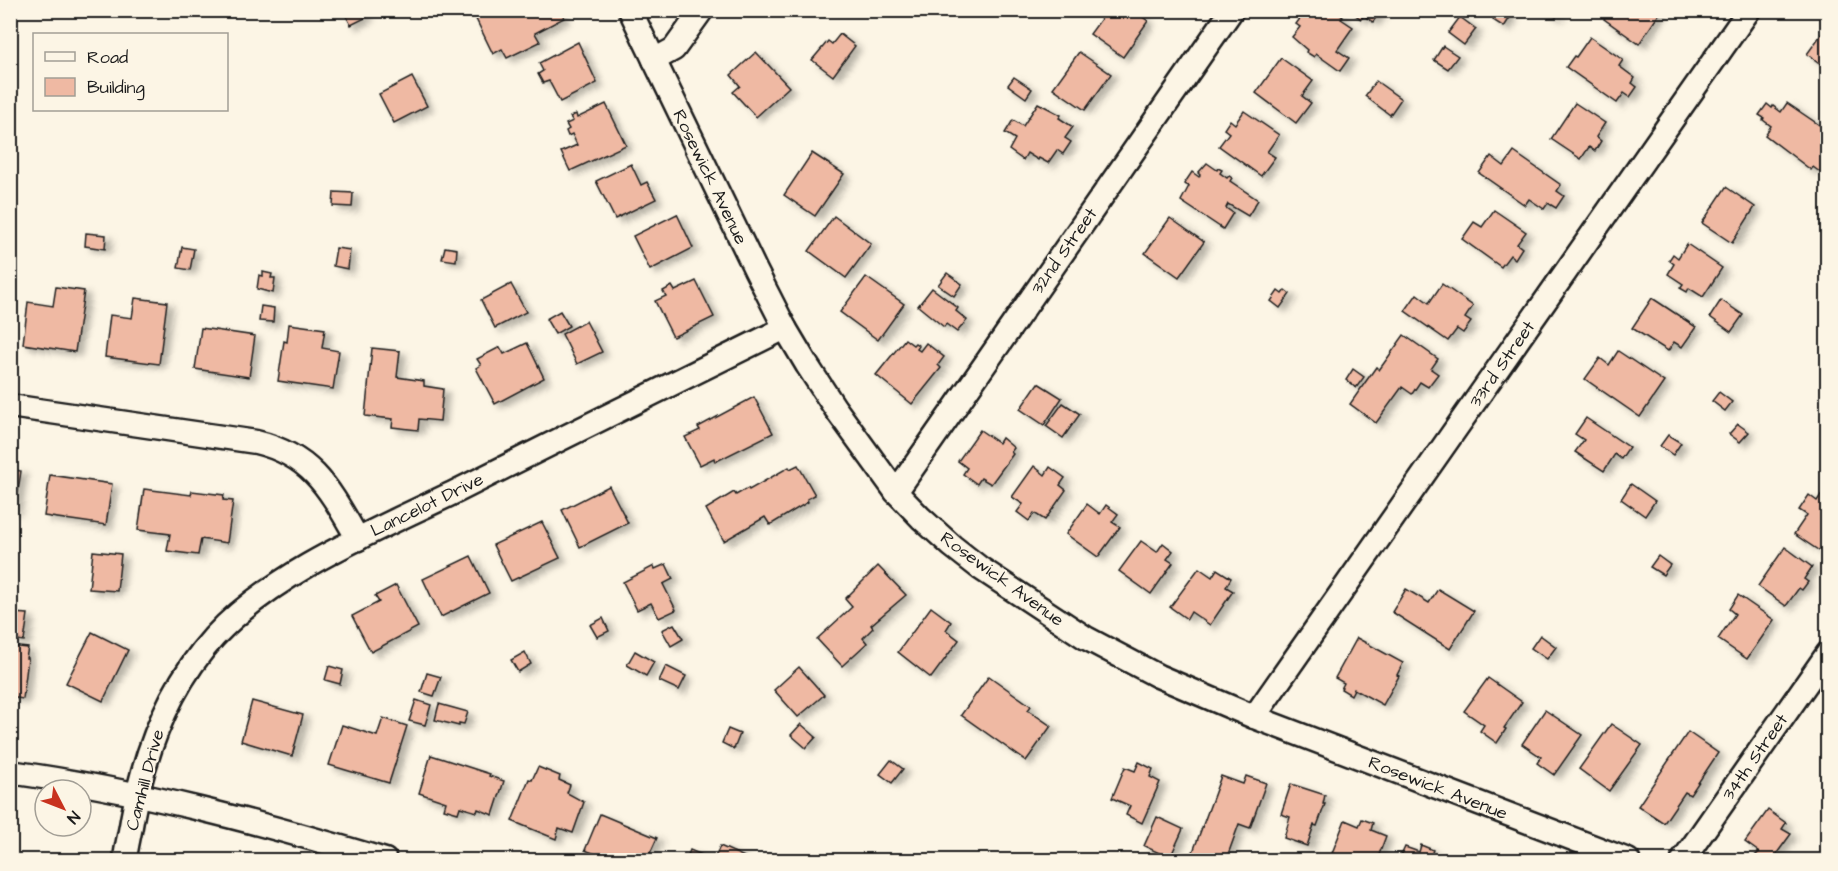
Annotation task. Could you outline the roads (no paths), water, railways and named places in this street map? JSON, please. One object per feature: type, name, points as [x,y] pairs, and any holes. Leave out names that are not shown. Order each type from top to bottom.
[{"type":"street","name":"Rosewick Avenue","points":[[630,10],[785,328],[835,408],[896,492],[921,518],[980,568],[1078,633],[1158,676],[1254,717],[1628,861]]},
{"type":"street","points":[[654,60],[674,49],[702,10]]},
{"type":"street","name":"32nd Street","points":[[896,492],[1233,10]]},
{"type":"street","name":"33rd Street","points":[[1254,717],[1749,10]]},
{"type":"street","name":"Lancelot Drive","points":[[10,406],[256,442],[275,447],[299,459],[318,476],[358,539],[785,328]]},
{"type":"street","name":"Camhill Drive","points":[[125,861],[137,794],[152,742],[168,706],[189,670],[214,637],[271,588],[358,539]]},
{"type":"street","name":"34th Street","points":[[1683,861],[1827,653]]},
{"type":"street","points":[[10,772],[137,794],[256,823],[385,861]]}]
